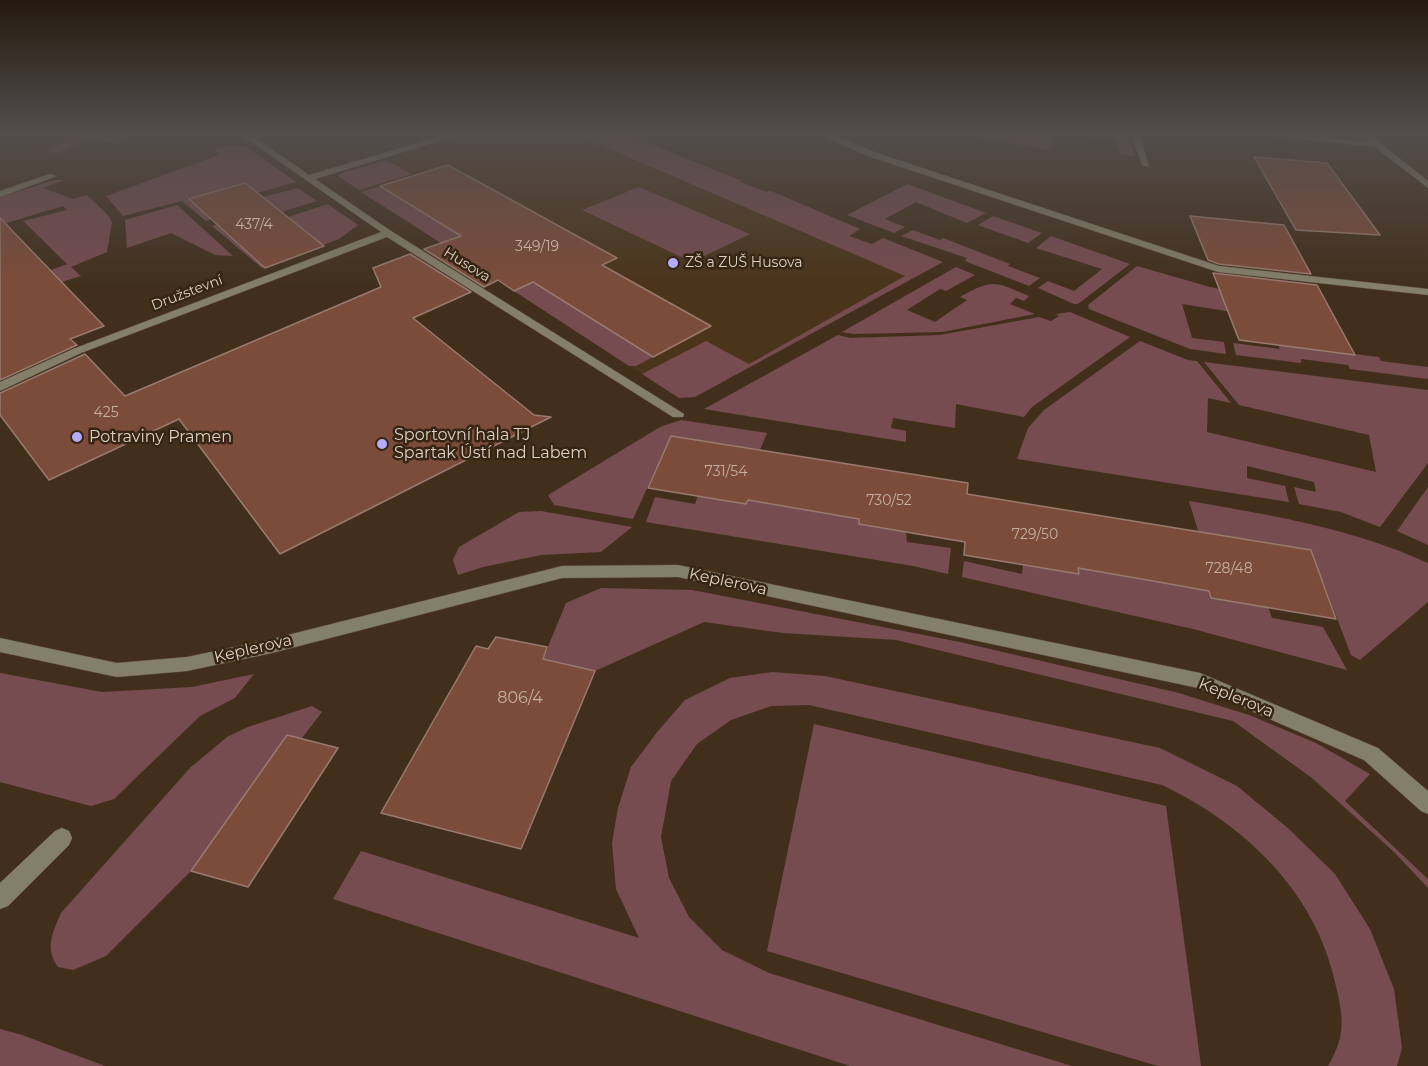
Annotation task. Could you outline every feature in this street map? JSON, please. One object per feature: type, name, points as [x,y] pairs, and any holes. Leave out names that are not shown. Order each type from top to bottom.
[{"type":"street","points":[[0,194],[27,185]]},
{"type":"street","name":"Husova","points":[[319,185],[388,234],[678,414]]},
{"type":"street","points":[[964,185],[1218,269],[1428,292]]},
{"type":"street","name":"Družstevní","points":[[0,387],[77,351],[388,234]]},
{"type":"street","name":"Keplerova","points":[[0,645],[117,670],[187,664],[272,646],[562,572],[678,572],[1200,681],[1371,754],[1428,804]]},
{"type":"street","points":[[0,897],[62,838]]},
{"type":"shaded area","points":[[40,185],[52,185],[43,188],[73,199],[87,195],[108,215],[112,222],[107,252],[71,267],[81,276],[62,282],[51,270],[67,264],[23,221],[67,210],[63,206],[0,225],[0,197]]},
{"type":"shaded area","points":[[137,185],[239,185],[190,198],[212,219],[206,221],[182,201],[123,216],[106,196]]},
{"type":"shaded area","points":[[247,185],[286,185],[257,193]]},
{"type":"shaded area","name":"ZŠ a ZUŠ Husova","points":[[351,185],[693,185],[906,276],[749,364],[679,398]]},
{"type":"shaded area","points":[[351,185],[376,185],[359,190]]},
{"type":"shaded area","points":[[693,185],[747,185],[766,192],[771,191],[860,229],[849,236],[872,244],[883,238],[943,262],[695,397],[679,398],[642,374],[706,341],[749,364],[905,276]]},
{"type":"shaded area","points":[[906,185],[986,213],[967,223],[916,202],[885,219],[905,227],[894,233],[847,215]]},
{"type":"shaded area","points":[[381,186],[459,234],[458,237],[441,243],[361,192]]},
{"type":"shaded area","points":[[639,187],[750,234],[692,262],[582,210]]},
{"type":"shaded area","points":[[298,188],[317,201],[281,212],[263,197]]},
{"type":"shaded area","points":[[328,204],[358,225],[339,239],[262,268],[212,226],[217,224],[300,228],[288,217]]},
{"type":"shaded area","points":[[177,205],[233,256],[215,255],[171,233],[127,248],[125,220]]},
{"type":"shaded area","points":[[993,216],[1042,233],[1028,243],[978,225]]},
{"type":"shaded area","points":[[913,230],[940,240],[943,238],[1040,278],[1029,286],[965,261],[967,258],[901,236]]},
{"type":"shaded area","points":[[1051,236],[1130,264],[1078,304],[1074,304],[1038,288],[1048,281],[1074,291],[1102,269],[1036,248]]},
{"type":"shaded area","points":[[1137,266],[1210,287],[1249,295],[1264,317],[1182,304],[1192,338],[1224,342],[1226,354],[1190,349],[1089,309],[1088,305]]},
{"type":"shaded area","points":[[956,267],[975,275],[946,291],[940,289],[907,310],[935,322],[967,300],[960,297],[980,287],[994,284],[1029,296],[1024,301],[1016,298],[1010,304],[1035,314],[942,332],[854,334],[842,332]]},
{"type":"shaded area","points":[[531,283],[653,357],[636,366],[629,366],[514,291]]},
{"type":"shaded area","points":[[1070,312],[1130,337],[1032,407],[1024,417],[956,404],[955,428],[893,418],[891,428],[906,431],[906,442],[704,409],[838,335],[850,338],[940,335],[1039,317],[1051,321],[1059,316],[1056,314]]},
{"type":"shaded area","points":[[1140,341],[1188,360],[1197,361],[1231,403],[1208,398],[1207,432],[1376,472],[1369,435],[1239,405],[1204,362],[1428,390],[1428,463],[1380,527],[1341,512],[1299,504],[1294,487],[1316,492],[1314,482],[1247,466],[1247,478],[1285,486],[1289,502],[1017,459],[1028,428],[1044,410]]},
{"type":"shaded area","points":[[1233,343],[1280,349],[1278,345],[1379,357],[1381,361],[1428,367],[1428,379],[1350,369],[1348,365],[1301,359],[1301,363],[1236,355]]},
{"type":"shaded area","points":[[681,420],[767,433],[760,450],[671,436],[633,519],[554,505],[548,495],[660,427]]},
{"type":"shaded area","points":[[1428,487],[1428,545],[1397,531]]},
{"type":"shaded area","points":[[698,496],[746,504],[748,498],[859,518],[906,532],[907,542],[951,548],[948,574],[913,566],[646,522],[655,497],[695,504]]},
{"type":"shaded area","points":[[1189,501],[1310,524],[1370,541],[1428,563],[1428,602],[1360,660],[1351,655],[1311,550],[1251,540],[1200,537]]},
{"type":"shaded area","points":[[541,511],[632,527],[601,552],[541,555],[483,567],[458,575],[453,560],[459,547],[519,512]]},
{"type":"shaded area","points":[[964,561],[1022,574],[1023,565],[1078,574],[1078,568],[1209,591],[1268,607],[1272,618],[1323,627],[1347,670],[1193,629],[962,577]]},
{"type":"shaded area","points":[[601,588],[692,590],[960,642],[1179,693],[1249,715],[1316,743],[1370,774],[1345,801],[1428,879],[1428,888],[1395,853],[1312,778],[1233,721],[896,640],[783,633],[704,622],[595,671],[543,659],[566,603]]},
{"type":"shaded area","points":[[772,672],[825,676],[1160,748],[1237,786],[1289,829],[1335,874],[1370,929],[1394,989],[1402,1048],[1397,1066],[1328,1066],[1341,1034],[1340,1005],[1325,949],[1311,918],[1293,890],[1272,864],[1248,840],[1221,819],[1192,801],[1162,785],[809,705],[771,706],[731,720],[697,744],[671,781],[661,837],[669,878],[689,917],[722,950],[769,973],[1072,1066],[850,1066],[333,899],[361,851],[639,938],[616,889],[612,843],[618,808],[631,767],[685,700],[730,678]]},
{"type":"shaded area","points":[[0,673],[102,692],[192,687],[254,674],[235,698],[200,716],[114,799],[91,806],[0,782]]},
{"type":"shaded area","points":[[312,706],[322,712],[302,738],[287,736],[191,871],[106,956],[73,970],[58,967],[51,953],[51,940],[61,913],[190,768],[227,737],[248,727]]},
{"type":"shaded area","points":[[814,724],[1166,806],[1201,1066],[1158,1066],[767,951]]},
{"type":"shaded area","points":[[0,1029],[22,1035],[105,1066],[0,1066]]},
{"type":"building","points":[[239,185],[247,185],[324,246],[265,268],[189,199]]},
{"type":"building","points":[[484,185],[617,258],[602,265],[711,326],[653,357],[533,282],[514,291],[498,280],[484,287],[424,249],[461,236],[380,186]]},
{"type":"building","points":[[1270,185],[1343,185],[1380,235],[1296,230]]},
{"type":"building","points":[[1190,216],[1284,225],[1311,274],[1219,264],[1208,260]]},
{"type":"building","points":[[0,218],[104,326],[70,339],[77,345],[0,380]]},
{"type":"building","points":[[410,254],[471,292],[413,318],[534,415],[551,417],[280,554],[179,419],[49,480],[0,415],[0,393],[85,354],[125,396],[381,287],[373,268]]},
{"type":"building","points":[[1213,273],[1317,285],[1355,355],[1239,340]]},
{"type":"building","points":[[671,436],[968,483],[967,494],[1311,550],[1336,619],[1211,598],[1209,591],[1078,568],[1079,574],[964,555],[965,542],[859,524],[859,519],[748,500],[746,504],[648,488]]},
{"type":"building","points":[[496,637],[547,647],[543,659],[595,671],[521,849],[381,813],[476,646],[488,649]]},
{"type":"building","points":[[287,735],[338,748],[248,887],[191,871]]},
{"type":"place","name":"ZŠ a ZUŠ Husova","points":[[673,263]]},
{"type":"place","name":"Potraviny Pramen","points":[[77,437]]},
{"type":"place","name":"Sportovní hala TJ Spartak Ústí nad Labem","points":[[382,444]]}]
